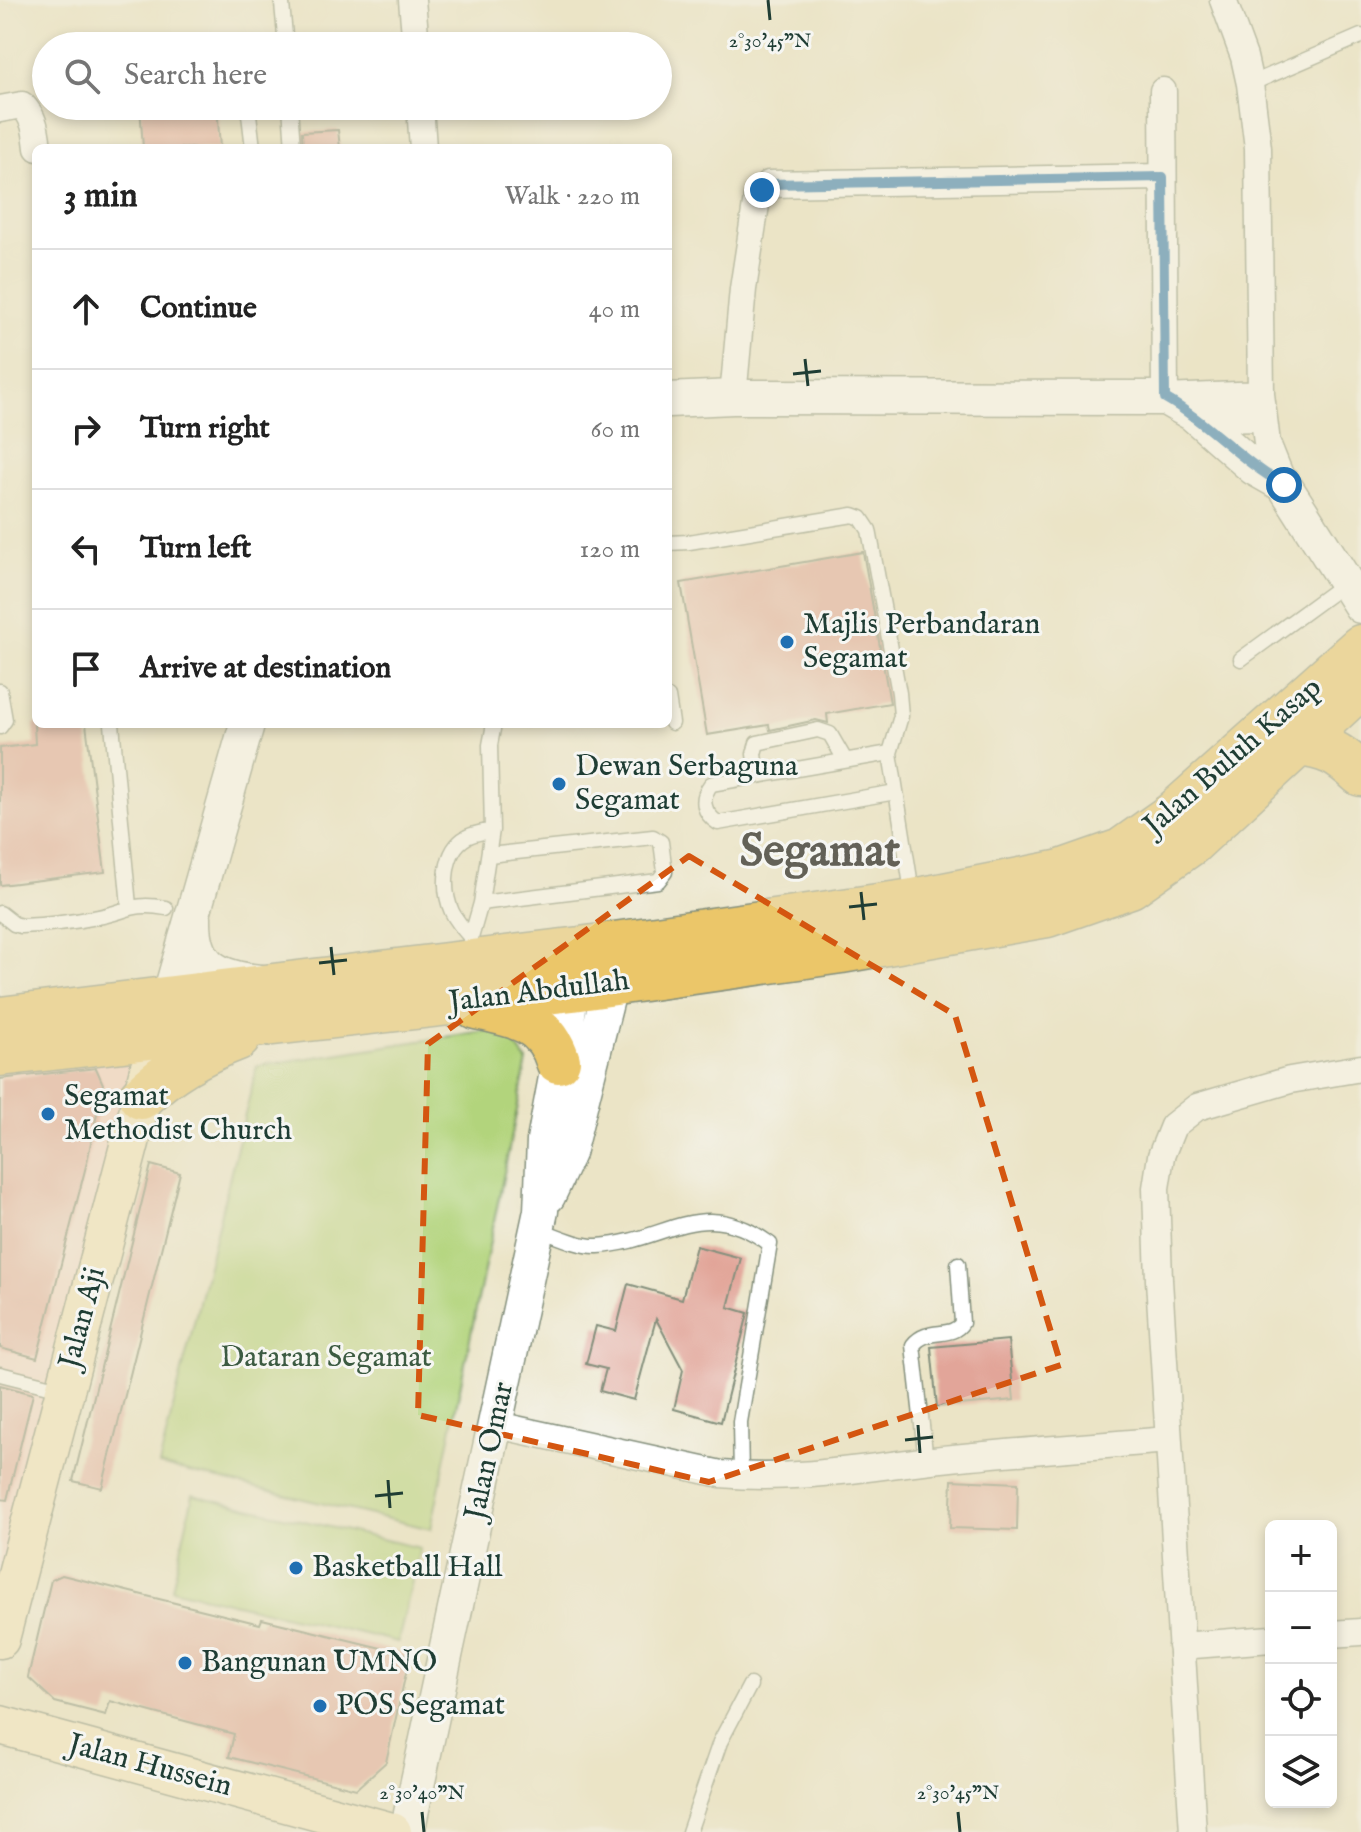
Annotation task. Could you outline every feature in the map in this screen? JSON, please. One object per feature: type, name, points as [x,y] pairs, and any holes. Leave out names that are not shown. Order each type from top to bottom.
[{"type":"highway","name":"Jalan Buluh Kasap","points":[[916,919],[1121,851],[1172,815],[1361,647]]},
{"type":"highway","name":"Jalan Buluh Kasap","points":[[916,919],[1047,915],[1130,886],[1191,843],[1361,686]]},
{"type":"highway","points":[[1298,744],[1324,747],[1343,757],[1361,774]]},
{"type":"highway","name":"Jalan Abdullah","points":[[164,1017],[286,1003],[457,1004],[596,966],[916,919]]},
{"type":"highway","name":"Jalan Abdullah","points":[[286,1003],[472,950],[596,966]]},
{"type":"highway","points":[[141,1097],[181,1065],[232,1040],[286,1003]]},
{"type":"highway","points":[[457,1004],[530,1023],[549,1038],[558,1061]]},
{"type":"highway","points":[[0,1019],[164,1017]]},
{"type":"highway","points":[[0,1054],[164,1017]]},
{"type":"main road","name":"Jalan Aji","points":[[0,1639],[164,1017]]},
{"type":"main road","name":"Jalan Hussein","points":[[0,1725],[392,1832]]},
{"type":"street","points":[[412,0],[415,32]]},
{"type":"street","points":[[1223,0],[1244,57],[1258,148],[1262,406],[1267,443],[1284,485],[1353,594]]},
{"type":"street","points":[[1163,91],[1163,177],[1179,406],[1254,468],[1284,485]]},
{"type":"street","points":[[0,109],[22,105],[32,118]]},
{"type":"street","points":[[33,120],[37,144]]},
{"type":"street","points":[[421,120],[423,144]]},
{"type":"street","points":[[733,397],[743,289],[757,198],[769,184],[1163,177]]},
{"type":"street","points":[[672,400],[733,397],[1262,406]]},
{"type":"street","points":[[164,1017],[180,906],[246,728]]},
{"type":"street","points":[[180,906],[197,950],[210,967],[286,1003]]},
{"type":"street","name":"Jalan Omar","points":[[407,1832],[539,1220],[544,1141],[558,1061],[596,966]]},
{"type":"street","name":"Jalan Omar","points":[[539,1220],[568,1153],[596,966]]},
{"type":"street","points":[[1193,1832],[1168,1440],[1156,1188],[1161,1156],[1173,1126],[1197,1107],[1290,1080],[1361,1068]]},
{"type":"street","points":[[497,1425],[741,1476],[793,1477],[926,1461],[1168,1440]]},
{"type":"street","points":[[1337,1634],[1361,1632]]},
{"type":"street","points":[[1181,1646],[1265,1639]]},
{"type":"lane","points":[[282,4],[285,32]]},
{"type":"lane","points":[[1250,84],[1361,36]]},
{"type":"lane","points":[[250,120],[253,144]]},
{"type":"lane","points":[[291,120],[293,144]]},
{"type":"lane","points":[[672,543],[853,515],[861,518],[869,530],[899,693],[901,716],[890,753],[916,919]]},
{"type":"lane","points":[[1241,659],[1353,594]]},
{"type":"lane","points":[[0,691],[5,720],[0,727]]},
{"type":"lane","points":[[112,728],[129,906]]},
{"type":"lane","points":[[472,950],[492,830],[490,745],[493,728]]},
{"type":"lane","points":[[757,776],[754,754],[757,743],[818,730],[830,734],[845,760]]},
{"type":"lane","points":[[890,753],[711,784],[705,793],[704,805],[708,816],[718,823],[896,792]]},
{"type":"lane","points":[[472,950],[451,909],[446,884],[448,863],[455,847],[468,837],[492,830]]},
{"type":"lane","points":[[481,903],[658,881],[665,872],[661,842],[653,837],[489,855]]},
{"type":"lane","points":[[0,913],[14,924],[35,926],[95,918],[129,906],[180,906]]},
{"type":"lane","points":[[539,1220],[594,1247],[632,1242],[660,1230],[716,1219],[756,1234],[770,1244],[740,1422],[741,1476]]},
{"type":"lane","points":[[926,1461],[913,1345],[927,1333],[952,1332],[962,1323],[958,1264]]},
{"type":"lane","points":[[0,1374],[64,1390]]},
{"type":"lane","points":[[689,1832],[720,1742],[750,1685]]},
{"type":"highlighted area","points":[[689,856],[955,1015],[1061,1365],[709,1482],[418,1415],[428,1044]]},
{"type":"shaded area","points":[[137,1050],[0,1585],[0,1066]]},
{"type":"green space","name":"Dataran Segamat","points":[[503,1028],[527,1061],[431,1529],[159,1465],[257,1066]]},
{"type":"green space","name":"Basketball Hall","points":[[193,1495],[420,1548],[398,1642],[172,1589]]},
{"type":"building","points":[[141,120],[218,120],[220,144],[143,144]]},
{"type":"building","points":[[338,130],[340,144],[303,144],[302,132]]},
{"type":"building","name":"Majlis Perbandaran Segamat","points":[[863,552],[890,703],[827,714],[828,723],[816,720],[770,730],[769,725],[707,735],[681,583]]},
{"type":"building","points":[[34,728],[87,728],[105,872],[0,885],[0,748],[35,744]]},
{"type":"building","points":[[96,1068],[103,1084],[87,1162],[37,1358],[0,1348],[0,1079]]},
{"type":"building","points":[[151,1165],[180,1173],[102,1488],[73,1481]]},
{"type":"building","points":[[696,1246],[741,1258],[728,1307],[748,1313],[721,1422],[674,1409],[683,1370],[656,1319],[634,1400],[600,1391],[606,1369],[586,1364],[596,1326],[616,1331],[628,1284],[682,1299]]},
{"type":"building","points":[[1008,1340],[1014,1400],[937,1407],[931,1347]]},
{"type":"building","points":[[0,1385],[33,1394],[7,1500],[0,1499]]},
{"type":"building","points":[[952,1480],[1018,1483],[1017,1530],[950,1528]]},
{"type":"building","points":[[62,1575],[260,1624],[262,1619],[410,1655],[386,1762],[356,1789],[229,1757],[234,1734],[110,1701],[106,1715],[55,1702],[28,1677],[51,1580]]},
{"type":"place","name":"Majlis Perbandaran Segamat","points":[[787,642]]},
{"type":"place","name":"Dewan Serbaguna Segamat","points":[[559,784]]},
{"type":"place","name":"Segamat Methodist Church","points":[[48,1114]]},
{"type":"place","name":"Basketball Hall","points":[[296,1568]]},
{"type":"place","name":"Bangunan UMNO","points":[[185,1663]]},
{"type":"place","name":"POS Segamat","points":[[320,1706]]},
{"type":"district","name":"Segamat","points":[[820,852]]},
{"type":"route","points":[[762,190],[769,184],[1163,177],[1165,398],[1193,414],[1254,468],[1284,485]]}]
